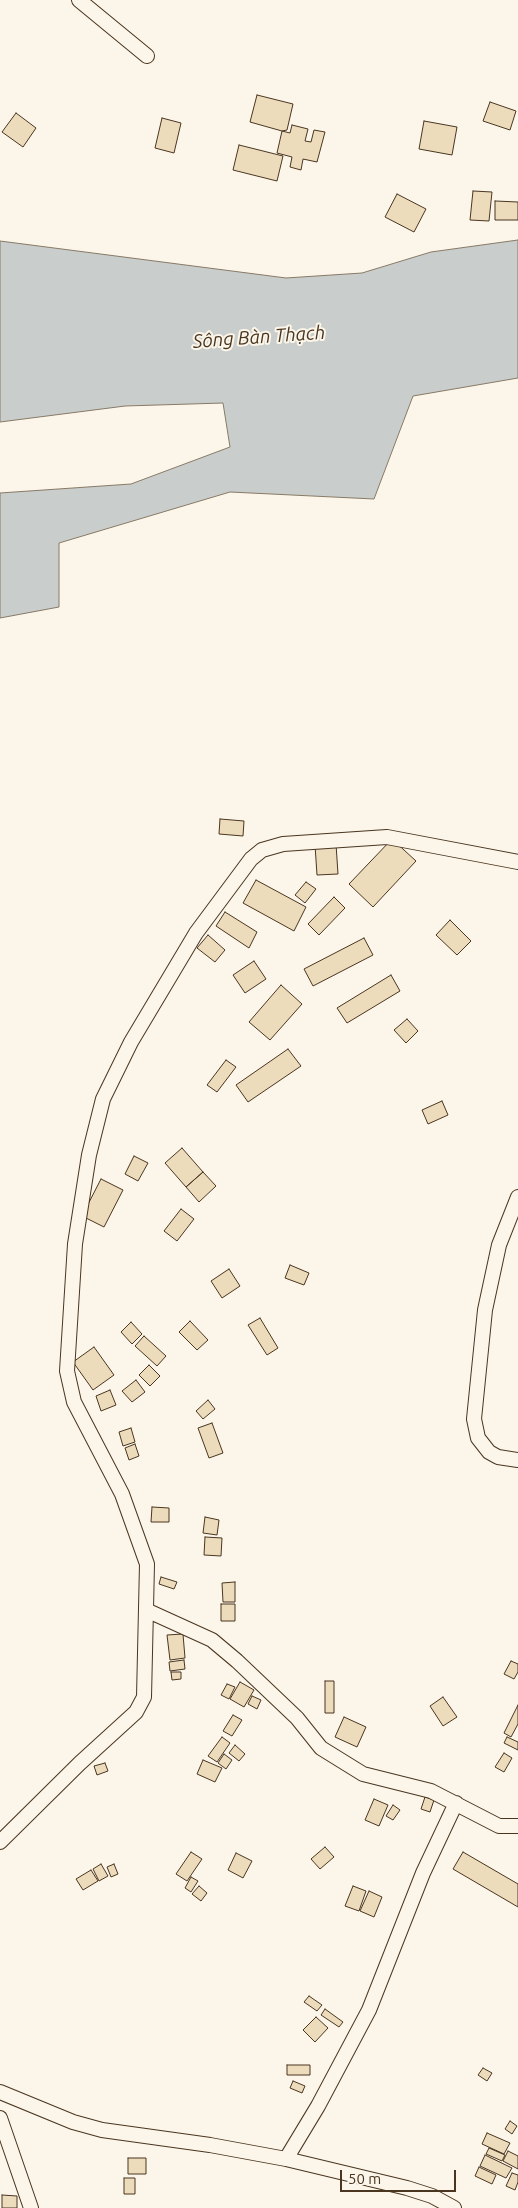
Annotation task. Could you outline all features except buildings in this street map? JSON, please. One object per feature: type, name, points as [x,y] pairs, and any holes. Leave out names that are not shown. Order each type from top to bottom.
[{"type":"street","points":[[79,0],[147,56]]},
{"type":"street","points":[[0,1842],[141,1706],[144,1697],[147,1564],[122,1494],[74,1402],[67,1371],[75,1244],[89,1155],[103,1099],[130,1042],[196,933],[251,859],[262,850],[283,844],[387,836],[518,862]]},
{"type":"street","points":[[518,1197],[499,1246],[485,1310],[474,1419],[478,1438],[489,1452],[505,1459],[518,1460]]},
{"type":"street","points":[[146,1610],[212,1640],[284,1706],[321,1748],[363,1774],[431,1791],[499,1826],[518,1826]]},
{"type":"street","points":[[286,2159],[318,2106],[369,2010],[423,1873],[456,1804]]},
{"type":"street","points":[[0,2092],[73,2122],[102,2130],[210,2145],[286,2159],[407,2188],[432,2196],[454,2208]]},
{"type":"street","points":[[0,2118],[31,2208]]},
{"type":"water","name":"Sông Bàn Thạch","points":[[518,240],[518,378],[413,396],[374,499],[230,492],[59,543],[59,607],[0,618],[0,493],[131,484],[230,447],[223,403],[125,406],[0,422],[0,241],[286,278],[362,273],[431,252]]}]
